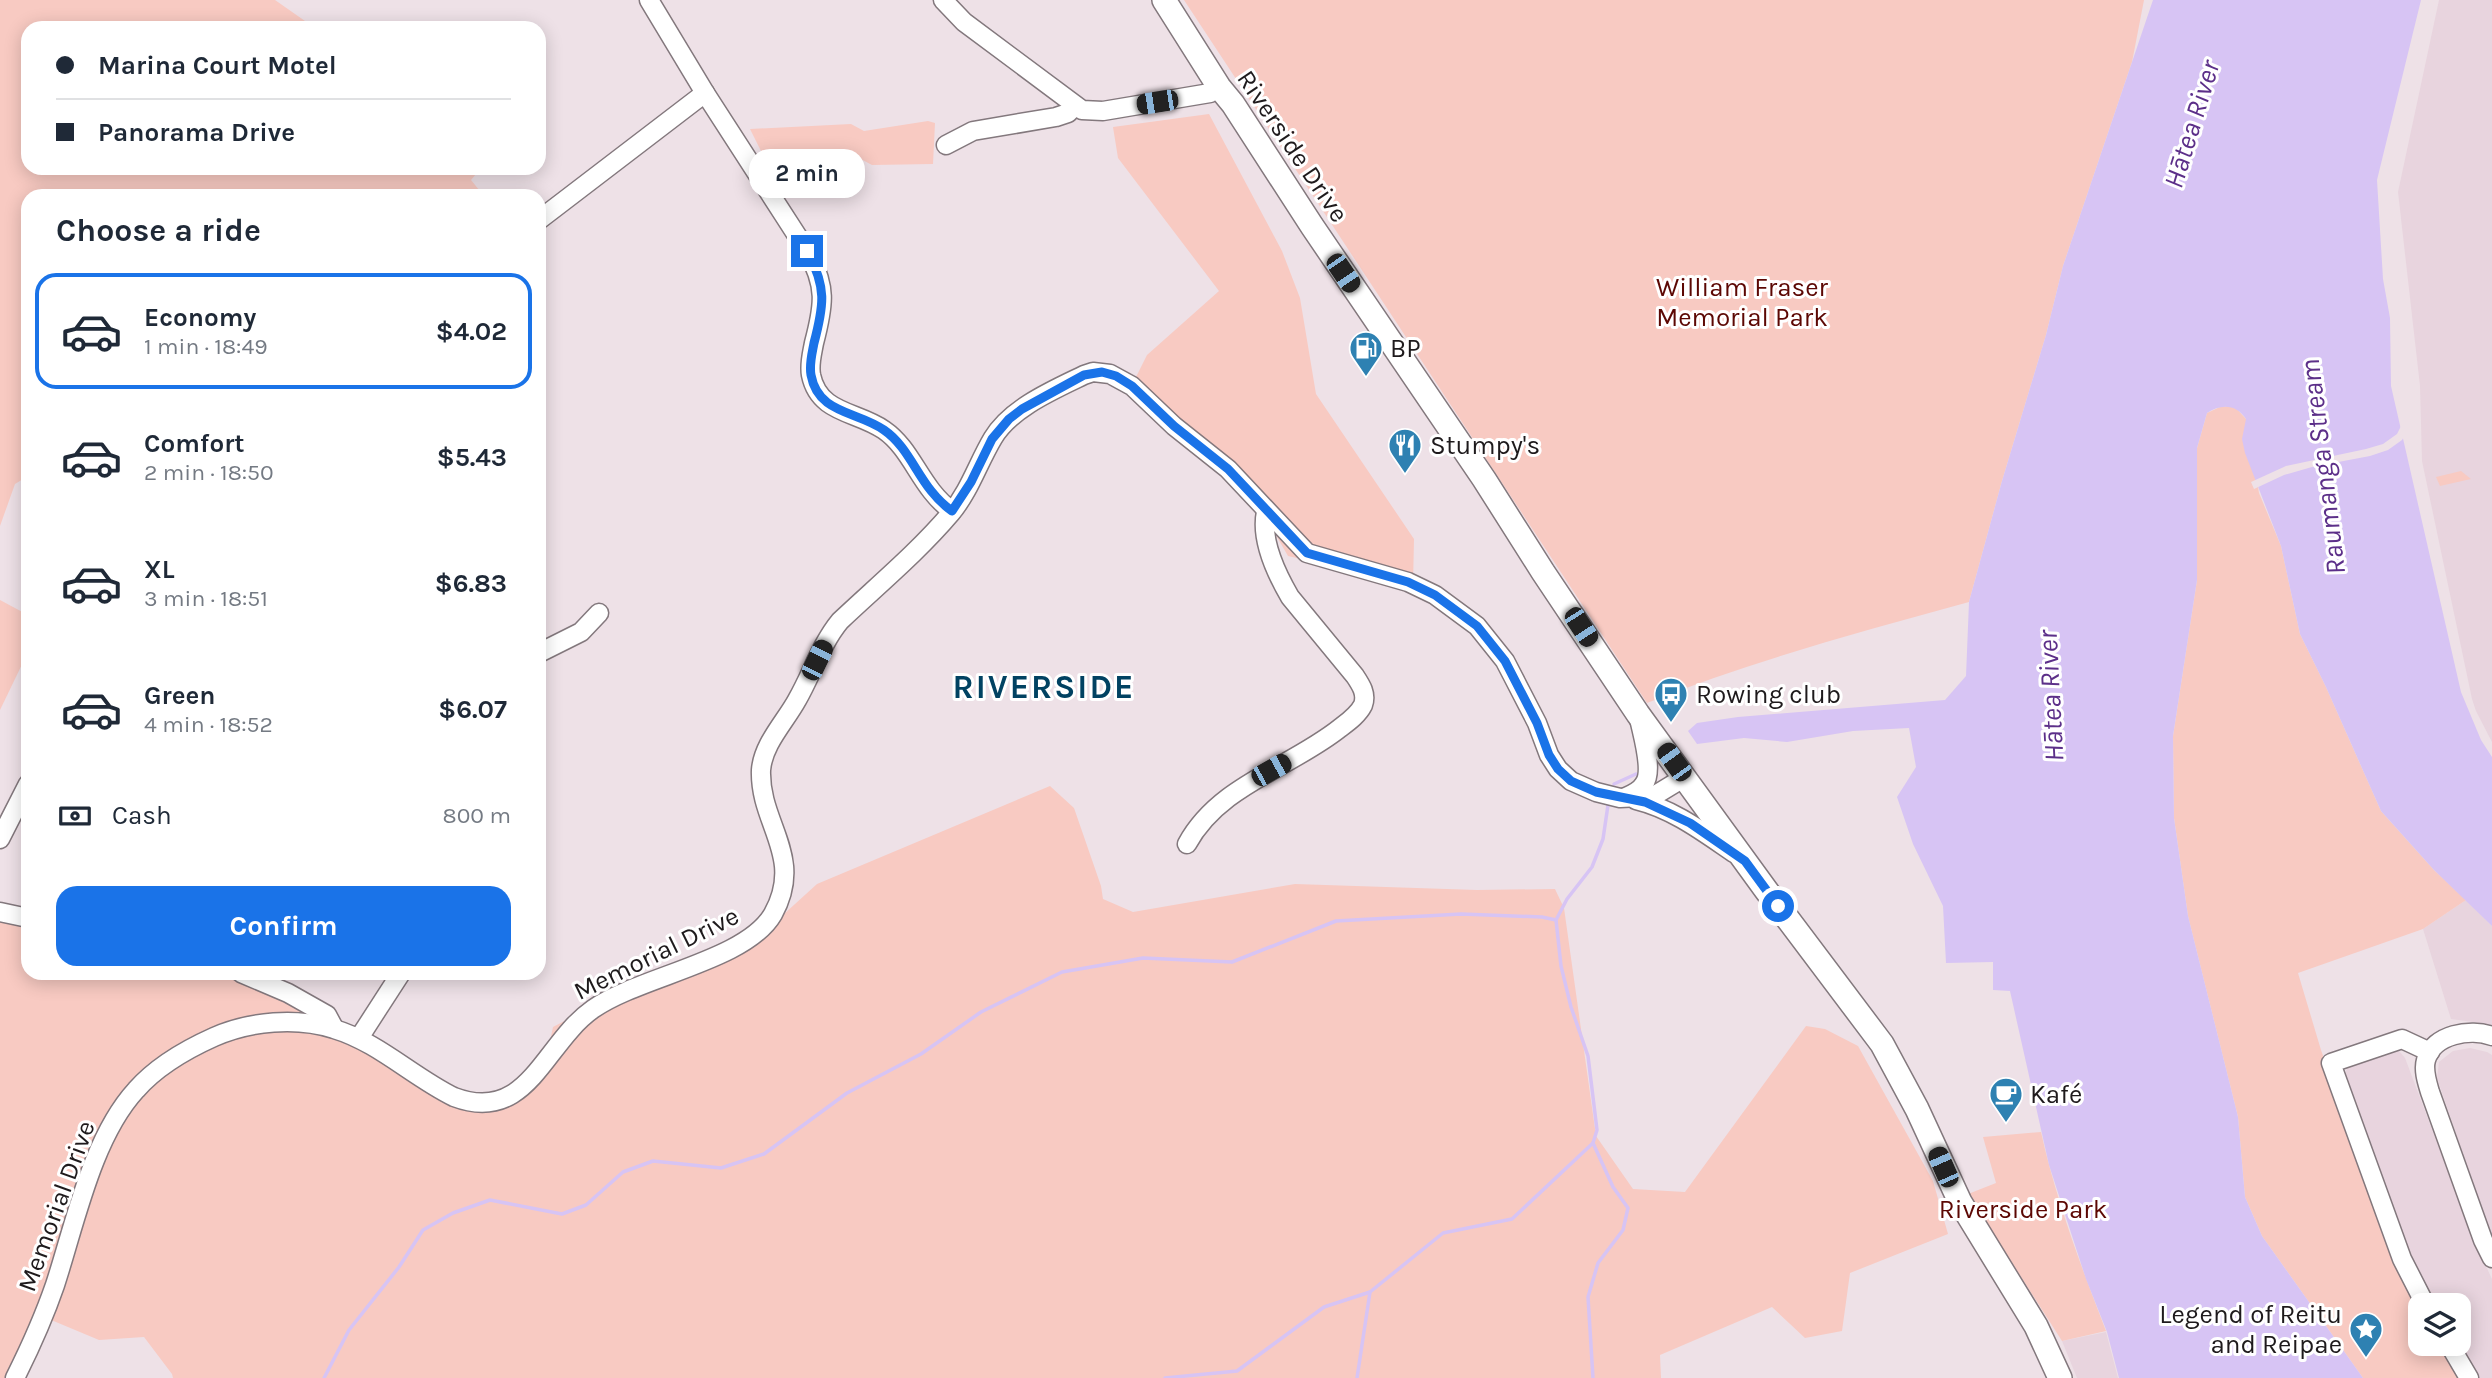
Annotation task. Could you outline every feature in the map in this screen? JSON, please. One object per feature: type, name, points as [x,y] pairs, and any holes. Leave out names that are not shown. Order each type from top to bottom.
[{"type":"main road","name":"Riverside Drive","points":[[1164,0],[1219,87],[1484,479],[1638,713],[1882,1044],[1917,1109],[1960,1202],[2036,1326],[2060,1378]]},
{"type":"street","points":[[649,0],[819,274],[823,306],[810,369],[814,386],[831,407],[885,430],[904,451],[929,490],[952,511]]},
{"type":"street","points":[[943,0],[964,22],[1075,106],[1087,111],[1103,111],[1210,93],[1219,87]]},
{"type":"street","points":[[546,215],[705,93]]},
{"type":"street","points":[[946,145],[973,131],[1056,117],[1068,113],[1075,106]]},
{"type":"street","name":"Memorial Drive","points":[[15,1378],[45,1312],[81,1200],[112,1124],[128,1099],[146,1079],[190,1047],[239,1028],[276,1023],[313,1024],[334,1028],[359,1038],[454,1097],[470,1103],[491,1104],[505,1100],[521,1089],[570,1028],[596,1007],[742,944],[759,932],[778,904],[786,865],[762,783],[761,768],[768,747],[792,710],[827,640],[837,625],[952,511],[971,482],[992,439],[1009,419],[1084,375],[1102,372],[1116,376],[1132,386],[1174,426],[1228,469],[1307,553],[1408,582],[1435,595],[1477,626],[1505,661],[1537,723],[1549,755],[1558,769],[1571,781],[1596,792],[1626,797],[1667,810],[1745,861]]},
{"type":"street","points":[[1187,844],[1193,832],[1213,811],[1241,788],[1329,737],[1353,718],[1365,697],[1355,676],[1290,597],[1283,584],[1267,542],[1264,522],[1266,512]]},
{"type":"street","points":[[546,650],[581,632],[599,613]]},
{"type":"street","points":[[1626,797],[1646,782],[1648,772],[1638,713]]},
{"type":"street","name":"Memorial Drive","points":[[1626,797],[1657,794],[1685,777]]},
{"type":"street","points":[[0,839],[21,798]]},
{"type":"street","points":[[0,912],[21,916]]},
{"type":"street","points":[[257,980],[288,993],[327,1015],[334,1028]]},
{"type":"street","points":[[359,1038],[396,980]]},
{"type":"street","points":[[276,1023],[290,1011],[288,993]]},
{"type":"street","points":[[2492,1036],[2467,1032],[2444,1040],[2430,1052],[2426,1061],[2426,1079],[2483,1240],[2492,1258]]},
{"type":"street","points":[[2419,1293],[2402,1259],[2331,1063],[2402,1039],[2430,1052]]},
{"type":"street","points":[[2456,1356],[2469,1378]]},
{"type":"shaded area","points":[[2439,0],[2492,0],[2492,742],[2472,699],[2422,461],[2420,386],[2398,192]]},
{"type":"shaded area","points":[[2466,900],[2492,926],[2492,1032],[2480,1023],[2451,1019],[2423,929]]},
{"type":"shaded area","points":[[2470,1048],[2492,1055],[2492,1239],[2437,1078],[2439,1062],[2453,1051]]},
{"type":"shaded area","points":[[2399,1051],[2405,1058],[2475,1243],[2492,1279],[2492,1378],[2470,1378],[2463,1356],[2471,1356],[2471,1293],[2423,1293],[2344,1077],[2347,1068]]},
{"type":"shaded area","points":[[2106,1332],[2118,1378],[2077,1378],[2062,1341]]},
{"type":"green space","points":[[0,0],[275,0],[305,21],[21,21],[21,175],[475,175],[471,180],[478,189],[21,189],[21,480],[15,484],[0,526]]},
{"type":"green space","name":"William Fraser Memorial Park","points":[[1184,0],[2144,0],[2132,62],[2063,266],[2046,335],[1969,602],[1766,660],[1647,703]]},
{"type":"green space","points":[[1209,114],[1282,251],[1300,298],[1316,394],[1414,539],[1413,585],[1288,556],[1262,511],[1133,383],[1147,355],[1219,291],[1118,158],[1113,127]]},
{"type":"green space","points":[[928,121],[935,123],[933,164],[872,165],[857,157],[828,151],[763,155],[750,129],[851,124],[864,131]]},
{"type":"green space","points":[[2220,407],[2236,408],[2246,419],[2259,493],[2281,546],[2300,634],[2381,811],[2434,870],[2466,900],[2423,929],[2298,973],[2321,1050],[2401,1278],[2410,1293],[2408,1293],[2408,1356],[2448,1356],[2462,1378],[2363,1378],[2262,1236],[2245,1197],[2238,1117],[2188,916],[2174,818],[2173,736],[2197,580],[2197,448],[2207,413]]},
{"type":"green space","points":[[2461,471],[2471,479],[2440,486],[2436,477]]},
{"type":"green space","points":[[0,600],[21,611],[21,666],[0,710]]},
{"type":"green space","points":[[1050,786],[1074,808],[1103,899],[1133,912],[1295,884],[1477,890],[1555,889],[1564,908],[1596,1136],[1633,1189],[1685,1192],[1806,1026],[1825,1029],[1858,1046],[1933,1181],[1948,1234],[1850,1273],[1842,1331],[1805,1338],[1772,1307],[1660,1355],[1661,1378],[173,1378],[144,1337],[99,1340],[44,1317],[9,1378],[0,1378],[0,915],[21,919],[21,980],[251,980],[290,995],[476,1109],[543,1074],[553,1027],[633,985],[751,944],[817,884]]},
{"type":"green space","name":"Riverside Park","points":[[2041,1132],[2078,1257],[2106,1331],[2062,1341],[1968,1194],[1996,1183],[1983,1137]]},
{"type":"water","points":[[2153,0],[2421,0],[2377,180],[2383,279],[2390,318],[2391,386],[2461,692],[2481,740],[2492,757],[2492,926],[2434,870],[2381,811],[2300,634],[2281,546],[2245,453],[2242,439],[2246,419],[2238,410],[2228,407],[2207,413],[2197,448],[2197,580],[2173,736],[2174,818],[2188,916],[2238,1117],[2245,1197],[2262,1236],[2363,1378],[2119,1378],[2107,1332],[2086,1279],[2049,1165],[2010,991],[1993,990],[1993,962],[1946,963],[1943,906],[1913,844],[1897,797],[1916,767],[1909,728],[1853,731],[1787,742],[1744,738],[1697,744],[1688,731],[1697,723],[1738,717],[1945,700],[1966,676],[1969,602],[2002,481],[2046,335],[2063,266]]},
{"type":"pier","points":[[2403,422],[2406,433],[2402,440],[2388,450],[2284,475],[2254,489],[2251,482],[2286,466],[2383,444],[2397,434]]},
{"type":"waterway","points":[[1614,784],[1636,774]]},
{"type":"waterway","points":[[1165,1378],[1237,1371],[1324,1307],[1370,1292],[1443,1233],[1512,1219],[1593,1143],[1597,1130],[1588,1056],[1571,1007],[1561,966],[1556,920],[1567,899],[1592,867],[1603,839],[1608,805]]},
{"type":"waterway","points":[[324,1378],[349,1330],[399,1267],[423,1230],[453,1213],[490,1200],[562,1214],[586,1205],[623,1172],[653,1161],[721,1168],[764,1154],[847,1093],[921,1054],[981,1012],[1062,972],[1143,958],[1232,962],[1336,921],[1461,914],[1542,917],[1556,920]]},
{"type":"waterway","points":[[1593,1143],[1613,1187],[1628,1208],[1623,1230],[1598,1263],[1588,1297],[1593,1378]]},
{"type":"waterway","points":[[1357,1378],[1370,1292]]},
{"type":"place","name":"BP","points":[[1366,378]]},
{"type":"place","name":"Stumpy's","points":[[1405,475]]},
{"type":"place","name":"Rowing club","points":[[1671,724]]},
{"type":"place","name":"Kafé","points":[[2006,1124]]},
{"type":"place","name":"Legend of Reitu and Reipae","points":[[2366,1359]]},
{"type":"district","name":"RIVERSIDE","points":[[1044,686]]},
{"type":"route","points":[[807,251],[819,274],[823,294],[823,306],[811,358],[810,369],[814,386],[831,407],[885,430],[897,441],[923,483],[952,511],[979,468],[992,439],[1009,419],[1084,375],[1102,372],[1116,376],[1132,386],[1174,426],[1228,469],[1307,553],[1408,582],[1435,595],[1477,626],[1505,661],[1537,723],[1549,755],[1558,769],[1571,781],[1596,792],[1645,802],[1690,823],[1745,861],[1778,906]]},
{"type":"water label","name":"Hātea River","points":[[2191,124]]},
{"type":"water label","name":"Raumanga Stream","points":[[2322,467]]},
{"type":"water label","name":"Hātea River","points":[[2050,696]]}]
